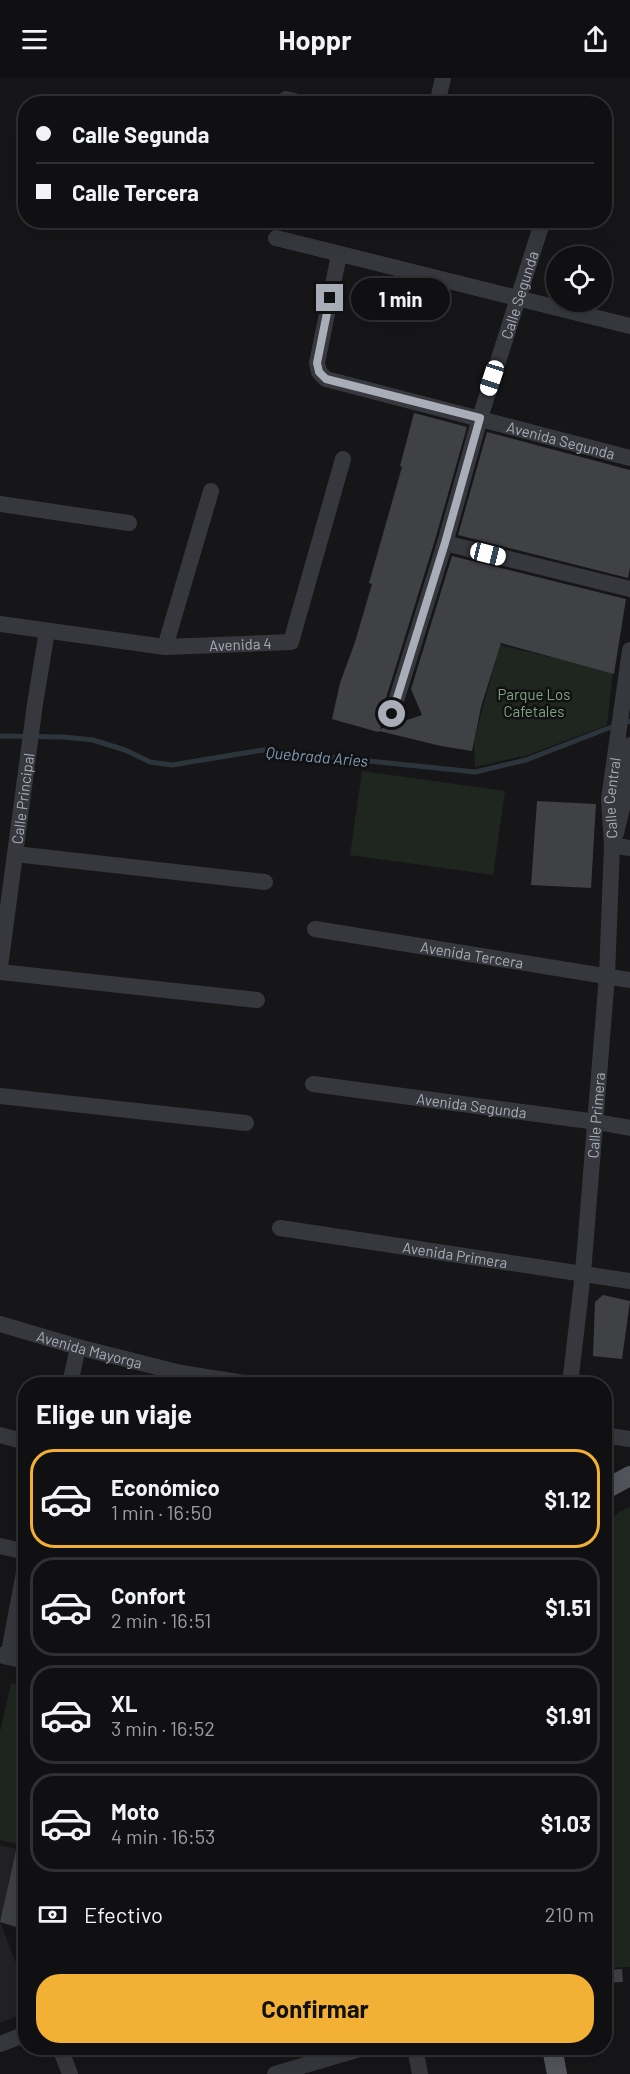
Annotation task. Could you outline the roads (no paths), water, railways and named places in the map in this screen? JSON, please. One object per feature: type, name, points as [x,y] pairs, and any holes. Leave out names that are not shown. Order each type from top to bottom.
[{"type":"main road","points":[[612,1486],[630,1476]]},
{"type":"main road","points":[[553,2055],[557,2074]]},
{"type":"street","points":[[440,96],[443,78]]},
{"type":"street","name":"Calle Segunda","points":[[392,714],[445,543],[480,418],[540,228]]},
{"type":"street","points":[[276,238],[630,326]]},
{"type":"street","name":"Avenida Segunda","points":[[339,255],[317,363],[319,372],[326,379],[630,458]]},
{"type":"street","name":"Avenida 4","points":[[0,624],[165,647],[291,642],[343,459]]},
{"type":"street","points":[[165,647],[211,491]]},
{"type":"street","points":[[0,504],[129,523]]},
{"type":"street","points":[[445,543],[630,589]]},
{"type":"street","name":"Calle Principal","points":[[0,967],[27,758],[47,631]]},
{"type":"street","name":"Calle Central","points":[[612,845],[623,804],[627,746],[622,705],[630,650]]},
{"type":"street","points":[[612,845],[630,848]]},
{"type":"street","name":"Calle Primera","points":[[571,1377],[597,1122],[607,976],[612,845]]},
{"type":"street","points":[[15,854],[265,882]]},
{"type":"street","name":"Avenida Tercera","points":[[315,929],[630,981]]},
{"type":"street","points":[[0,972],[257,1000]]},
{"type":"street","name":"Avenida Segunda","points":[[313,1084],[630,1128]]},
{"type":"street","points":[[0,1096],[246,1123]]},
{"type":"street","name":"Avenida Primera","points":[[280,1228],[630,1281]]},
{"type":"street","name":"Avenida Mayorga","points":[[0,1324],[174,1377]]},
{"type":"street","points":[[72,1377],[78,1347]]},
{"type":"street","points":[[0,1435],[18,1440]]},
{"type":"street","points":[[612,1436],[630,1439]]},
{"type":"street","points":[[0,1546],[18,1550]]},
{"type":"street","points":[[4,1656],[18,1596]]},
{"type":"street","points":[[0,2044],[18,2037]]},
{"type":"street","points":[[63,2055],[70,2074]]},
{"type":"street","points":[[274,2074],[339,2055]]},
{"type":"street","points":[[416,2055],[420,2074]]},
{"type":"waterway","name":"Quebrada Aries","points":[[0,736],[93,740],[125,750],[150,762],[172,765],[263,750],[475,772],[526,760],[630,721]]},
{"type":"park label","name":"Parque Los Cafetales","points":[[534,702]]}]
